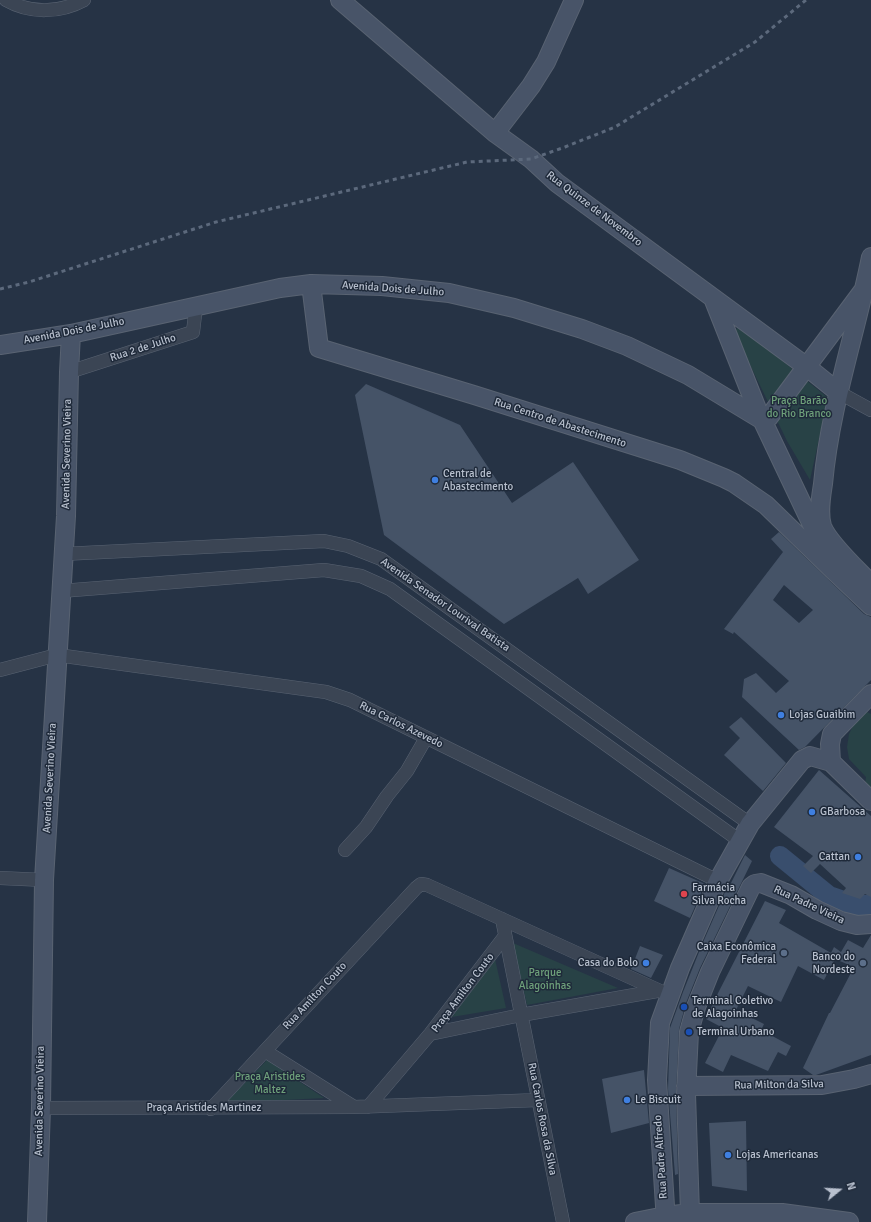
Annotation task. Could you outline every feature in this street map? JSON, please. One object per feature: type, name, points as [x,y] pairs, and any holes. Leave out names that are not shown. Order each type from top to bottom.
[{"type":"street","points":[[6,0],[29,9],[51,11],[76,4],[84,0]]},
{"type":"street","name":"Rua Quinze de Novembro","points":[[340,0],[495,133],[531,158],[557,183],[807,367],[838,392]]},
{"type":"street","points":[[495,133],[531,86],[546,62],[574,0]]},
{"type":"street","points":[[871,257],[865,288],[838,392],[823,479],[820,518],[823,538],[871,584]]},
{"type":"street","name":"Avenida Dois de Julho","points":[[0,344],[71,334],[280,288],[311,284],[382,286],[449,293],[514,308],[582,329],[627,346],[688,375],[764,421]]},
{"type":"street","name":"Rua Centro de Abastecimento","points":[[311,284],[319,348],[673,458],[724,478],[734,483],[766,505],[834,571]]},
{"type":"street","points":[[764,421],[769,417],[807,367],[865,288]]},
{"type":"street","points":[[713,298],[754,401],[783,463],[823,538],[834,571],[871,606]]},
{"type":"street","name":"Rua 2 de Julho","points":[[69,372],[193,332],[196,306]]},
{"type":"street","name":"Avenida Severino Vieira","points":[[37,1222],[41,1108],[44,880],[66,516],[71,334]]},
{"type":"street","points":[[838,392],[871,410]]},
{"type":"street","points":[[783,463],[806,486],[810,487],[815,485],[823,479]]},
{"type":"street","name":"Avenida Senador Lourival Batista","points":[[63,554],[324,541],[348,546],[381,558],[750,824]]},
{"type":"street","name":"Avenida Senador Lourival Batista","points":[[61,591],[324,570],[361,576],[390,589],[740,841]]},
{"type":"street","points":[[0,670],[57,655]]},
{"type":"street","name":"Rua Carlos Azevedo","points":[[57,655],[326,692],[350,700],[718,881]]},
{"type":"street","points":[[871,694],[830,738],[831,762],[871,801]]},
{"type":"street","points":[[345,850],[366,827],[387,796],[407,771],[426,738]]},
{"type":"street","name":"Rua Padre Alfredo","points":[[666,1219],[657,1080],[663,993],[718,881],[750,824],[802,760],[810,756],[831,762]]},
{"type":"street","points":[[0,878],[44,880]]},
{"type":"street","name":"Rua Padre Vieira","points":[[690,1213],[686,1086],[688,1041],[696,1007],[710,972],[751,887],[755,884],[761,883],[791,895],[841,922],[857,925],[871,924]]},
{"type":"street","name":"Rua Amílton Couto","points":[[211,1109],[421,884],[427,885],[502,919]]},
{"type":"street","points":[[502,919],[663,993]]},
{"type":"street","name":"Praça Amilton Couto","points":[[502,919],[521,1015]]},
{"type":"street","name":"Praça Amilton Couto","points":[[430,1034],[505,936]]},
{"type":"street","name":"Praça Amilton Couto","points":[[430,1034],[521,1015],[663,993]]},
{"type":"street","name":"Rua Carlos Rosa da Silva","points":[[521,1015],[563,1222]]},
{"type":"street","points":[[368,1107],[430,1034]]},
{"type":"street","points":[[265,1051],[354,1107]]},
{"type":"street","name":"Rua Milton da Silva","points":[[686,1086],[822,1085],[854,1080],[871,1074]]},
{"type":"street","points":[[368,1107],[538,1100]]},
{"type":"street","name":"Praça Aristídes Martinez","points":[[41,1108],[211,1109],[368,1107]]},
{"type":"street","points":[[635,1222],[666,1219],[690,1213],[782,1213],[849,1222]]},
{"type":"green space","name":"Praça Barão do Rio Branco","points":[[738,327],[741,327],[828,398],[810,480],[787,441],[735,334]]},
{"type":"green space","points":[[867,712],[871,714],[871,792],[865,784],[866,777],[849,759],[847,747],[849,734],[855,722]]},
{"type":"green space","name":"Parque Alagoinhas","points":[[513,943],[618,988],[527,1005]]},
{"type":"green space","points":[[495,959],[506,1008],[452,1017]]},
{"type":"green space","name":"Praça Aristides Maltez","points":[[267,1060],[324,1098],[225,1103]]},
{"type":"building","name":"Central de Abastecimento","points":[[366,384],[460,425],[512,503],[573,462],[639,560],[588,594],[578,578],[504,624],[384,535],[355,395]]},
{"type":"building","points":[[779,532],[864,614],[871,617],[871,680],[805,747],[799,750],[742,697],[744,679],[756,673],[776,693],[789,681],[734,632],[733,634],[724,629],[783,552],[771,539]],"holes":[[[784,585],[813,610],[799,623],[773,600]]]},
{"type":"building","points":[[741,717],[786,763],[763,791],[724,755],[740,738],[729,727]]},
{"type":"building","points":[[819,770],[871,816],[871,897],[865,894],[860,899],[842,893],[846,888],[820,864],[811,873],[803,866],[813,856],[774,827]]},
{"type":"building","name":"Terminal Coletivo de Alagoinhas","points":[[745,855],[752,861],[700,968],[686,1003],[679,1029],[676,1093],[678,1174],[675,1175],[668,1089],[670,1028],[701,947],[725,892],[726,893]]},
{"type":"building","name":"Farmácia Silva Rocha","points":[[669,868],[705,884],[690,918],[654,901]]},
{"type":"building","points":[[765,901],[786,910],[779,923],[831,953],[834,947],[841,952],[848,940],[863,948],[871,935],[871,1055],[816,1075],[813,1075],[803,1068],[829,1013],[854,967],[835,959],[824,980],[798,966],[781,1002],[748,986],[736,1010],[764,1024],[761,1030],[791,1046],[786,1056],[778,1052],[768,1071],[731,1055],[723,1072],[705,1063],[723,1028],[706,1019]]},
{"type":"building","name":"Casa do Bolo","points":[[640,946],[663,955],[651,978],[631,969]]},
{"type":"building","name":"Le Biscuit","points":[[644,1070],[649,1123],[611,1133],[602,1079]]},
{"type":"building","name":"Lojas Americanas","points":[[746,1121],[747,1191],[712,1186],[709,1123]]},
{"type":"waterway","points":[[780,856],[829,896],[855,905],[871,905]]},
{"type":"railway","points":[[0,289],[29,282],[216,222],[467,162],[531,159],[565,147],[615,127],[755,42],[806,0]]},
{"type":"place","name":"Central de Abastecimento","points":[[435,480]]},
{"type":"place","name":"Lojas Guaibim","points":[[781,715]]},
{"type":"place","name":"GBarbosa","points":[[812,812]]},
{"type":"place","name":"Cattan","points":[[858,857]]},
{"type":"place","name":"Farmácia Silva Rocha","points":[[684,894]]},
{"type":"place","name":"Caixa Econômica Federal","points":[[784,953]]},
{"type":"place","name":"Casa do Bolo","points":[[646,963]]},
{"type":"place","name":"Banco do Nordeste","points":[[863,963]]},
{"type":"place","name":"Terminal Coletivo de Alagoinhas","points":[[684,1007]]},
{"type":"place","name":"Terminal Urbano","points":[[689,1032]]},
{"type":"place","name":"Le Biscuit","points":[[627,1100]]},
{"type":"place","name":"Lojas Americanas","points":[[728,1155]]}]
